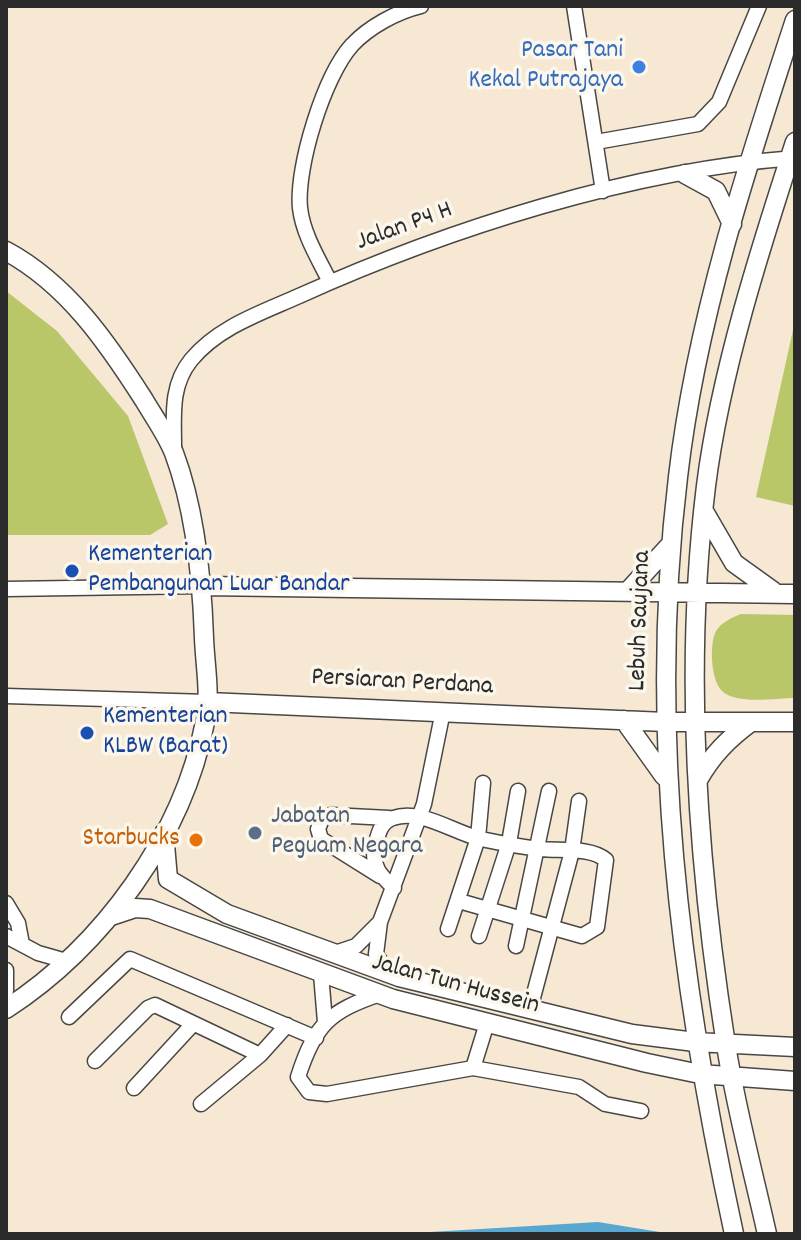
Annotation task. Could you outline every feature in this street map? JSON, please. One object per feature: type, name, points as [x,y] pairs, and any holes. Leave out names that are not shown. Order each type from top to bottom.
[{"type":"main road","name":"Lebuh Saujana","points":[[734,1234],[695,1042],[666,780],[667,591],[678,474],[698,357],[747,164],[795,20]]},
{"type":"main road","name":"Lebuh Saujana","points":[[767,1234],[726,1044],[704,868],[695,722],[697,592],[704,510],[730,363],[793,152]]},
{"type":"main road","points":[[685,174],[716,191],[732,224]]},
{"type":"main road","points":[[6,251],[35,267],[90,324],[126,372],[174,452],[203,586],[208,702],[198,751],[164,833],[111,916],[66,961],[6,1009]]},
{"type":"main road","points":[[704,510],[734,563],[786,593]]},
{"type":"main road","points":[[629,590],[671,544]]},
{"type":"main road","points":[[203,586],[786,593]]},
{"type":"main road","name":"Persiaran Perdana","points":[[208,702],[665,722],[795,722]]},
{"type":"main road","points":[[624,720],[666,780]]},
{"type":"main road","points":[[698,780],[709,760],[751,722]]},
{"type":"main road","name":"Jalan Tun Hussein","points":[[164,833],[168,879],[227,914],[388,973],[632,1034],[695,1042],[795,1047]]},
{"type":"main road","name":"Jalan Tun Hussein","points":[[111,916],[135,908],[150,909],[380,994],[487,1023],[700,1074],[795,1081]]},
{"type":"street","points":[[330,282],[308,238],[300,207],[308,152],[324,95],[351,46],[375,26],[421,6]]},
{"type":"street","points":[[574,6],[603,191]]},
{"type":"street","points":[[596,142],[698,124],[719,102],[759,6]]},
{"type":"street","name":"Jalan P4 H","points":[[174,452],[173,397],[184,370],[212,338],[243,321],[330,282],[479,227],[603,191],[747,164],[793,152]]},
{"type":"street","points":[[6,589],[203,586]]},
{"type":"street","name":"Persiaran Perdana","points":[[6,696],[208,702]]},
{"type":"street","points":[[388,973],[376,954],[380,922],[419,817],[443,711]]},
{"type":"street","points":[[448,929],[478,838],[483,783]]},
{"type":"street","points":[[479,936],[509,843],[518,791]]},
{"type":"street","points":[[516,946],[524,922],[549,791]]},
{"type":"street","points":[[530,1009],[572,851],[579,801]]},
{"type":"street","points":[[394,888],[321,839],[318,829],[322,819],[331,815],[419,817],[478,838],[539,849],[572,851],[606,860],[597,927],[582,936],[524,922],[459,901]]},
{"type":"street","points":[[380,876],[373,862],[374,850],[381,827],[389,818]]},
{"type":"street","points":[[6,903],[18,923],[22,944]]},
{"type":"street","points":[[335,953],[356,946],[380,922]]},
{"type":"street","points":[[6,936],[66,961]]},
{"type":"street","points":[[69,1017],[130,959],[316,1038]]},
{"type":"street","points":[[6,970],[6,989]]},
{"type":"street","points":[[321,974],[325,1022]]},
{"type":"street","points":[[380,994],[336,1011],[325,1022],[298,1077],[301,1086],[319,1094],[473,1068],[579,1087],[605,1104],[641,1111]]},
{"type":"street","points":[[95,1061],[148,1008],[155,1005],[260,1055]]},
{"type":"street","points":[[473,1068],[487,1023]]},
{"type":"street","points":[[134,1088],[193,1024]]},
{"type":"street","points":[[201,1104],[260,1055],[287,1025]]},
{"type":"green space","points":[[6,291],[57,331],[128,416],[168,524],[150,535],[6,535]]},
{"type":"green space","points":[[795,321],[795,506],[756,497]]},
{"type":"green space","points":[[741,614],[795,615],[795,698],[737,698],[718,686],[712,662],[714,637],[721,625]]},
{"type":"water","points":[[598,1222],[672,1234],[419,1234],[430,1232]]},
{"type":"place","name":"Pasar Tani Kekal Putrajaya","points":[[639,67]]},
{"type":"place","name":"Kementerian Pembangunan Luar Bandar","points":[[72,571]]},
{"type":"place","name":"Kementerian KLBW (Barat)","points":[[87,733]]},
{"type":"place","name":"Jabatan Peguam Negara","points":[[255,833]]},
{"type":"place","name":"Starbucks","points":[[196,840]]}]
